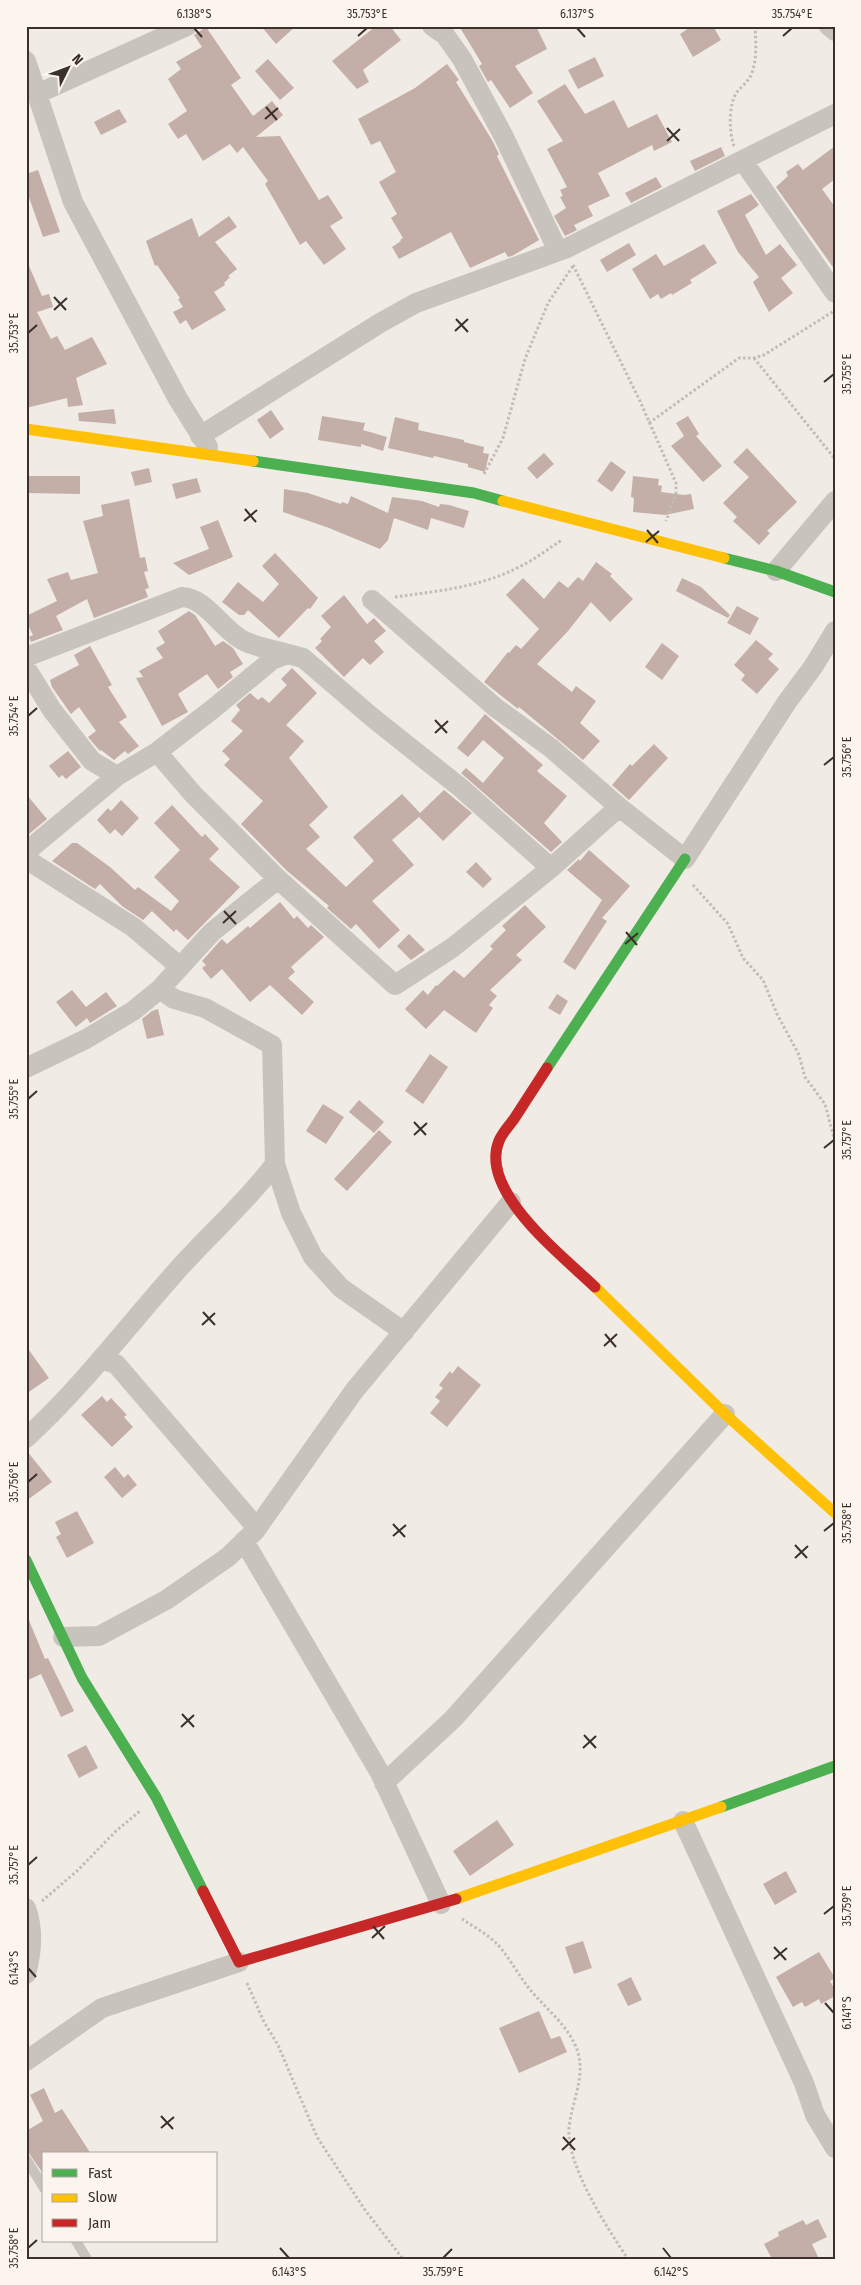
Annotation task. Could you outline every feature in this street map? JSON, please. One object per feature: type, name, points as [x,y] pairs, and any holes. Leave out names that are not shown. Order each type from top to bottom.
[{"type":"street","points":[[37,94],[187,26]]},
{"type":"street","points":[[432,26],[445,35],[462,59],[566,255]]},
{"type":"street","points":[[829,26],[835,31]]},
{"type":"street","points":[[26,61],[73,202],[178,399],[200,436],[215,456]]},
{"type":"street","points":[[200,436],[380,323],[416,303],[566,255],[835,114]]},
{"type":"street","points":[[743,161],[835,293]]},
{"type":"street","points":[[26,429],[474,493],[587,524],[776,571],[835,592]]},
{"type":"street","points":[[776,571],[835,501]]},
{"type":"street","points":[[26,657],[182,597],[190,597],[240,639],[303,658],[373,718],[461,788],[551,868]]},
{"type":"street","points":[[372,600],[496,708],[551,748],[619,807],[685,860]]},
{"type":"street","points":[[835,631],[500,1141],[495,1160],[504,1188],[511,1202],[536,1231],[725,1414],[835,1513]]},
{"type":"street","points":[[26,852],[117,776],[157,752],[272,660],[288,654]]},
{"type":"street","points":[[26,668],[52,710],[92,761],[117,776]]},
{"type":"street","points":[[157,752],[193,794],[278,879],[395,985],[452,948],[551,868],[619,807]]},
{"type":"street","points":[[26,859],[133,927],[179,966]]},
{"type":"street","points":[[26,1068],[86,1040],[133,1011],[160,989],[212,932],[278,879]]},
{"type":"street","points":[[160,989],[174,999],[205,1008],[272,1044],[274,1164],[290,1213],[313,1257],[341,1288],[404,1332]]},
{"type":"street","points":[[26,1438],[84,1379],[186,1260],[256,1190],[274,1164]]},
{"type":"street","points":[[63,1637],[99,1636],[166,1600],[228,1557],[251,1534],[354,1391],[511,1202]]},
{"type":"street","points":[[101,1359],[116,1364],[251,1534],[384,1783],[441,1904]]},
{"type":"street","points":[[384,1783],[453,1719],[725,1414]]},
{"type":"street","points":[[26,1560],[82,1678],[156,1797],[239,1962]]},
{"type":"street","points":[[26,2061],[102,2008],[239,1962],[441,1904],[835,1766]]},
{"type":"street","points":[[682,1821],[804,2084],[815,2115],[835,2148]]},
{"type":"street","points":[[26,1974],[31,1955],[29,1915]]},
{"type":"lane","points":[[26,2159],[42,2185]]},
{"type":"lane","points":[[77,2242],[87,2259]]},
{"type":"path","points":[[743,161],[731,137],[731,120],[736,93],[751,74],[756,47],[755,26]]},
{"type":"path","points":[[566,255],[649,423],[668,463],[677,488],[658,541]]},
{"type":"path","points":[[474,493],[503,438],[525,359],[566,255]]},
{"type":"path","points":[[649,423],[739,358],[754,358],[835,311]]},
{"type":"path","points":[[754,358],[835,459]]},
{"type":"path","points":[[372,600],[458,589],[505,574],[520,567],[587,524]]},
{"type":"path","points":[[685,860],[684,872],[728,924],[743,958],[762,980],[780,1021],[799,1055],[805,1077],[825,1104],[835,1142]]},
{"type":"path","points":[[29,1915],[48,1895],[77,1871],[116,1831],[156,1797]]},
{"type":"path","points":[[441,1904],[498,1946],[528,1987],[571,2038],[579,2056],[580,2074],[569,2130],[571,2145],[580,2173],[600,2213],[628,2259]]},
{"type":"path","points":[[239,1962],[258,2009],[278,2045],[317,2137],[365,2210],[404,2259]]},
{"type":"building","points":[[261,26],[296,26],[276,44]]},
{"type":"building","points":[[376,26],[390,26],[401,40],[363,70],[369,82],[357,89],[332,61]]},
{"type":"building","points":[[459,26],[536,26],[547,49],[515,66],[533,93],[510,108],[491,80],[488,82],[479,66],[482,64]]},
{"type":"building","points":[[692,26],[713,26],[721,40],[693,57],[680,34]]},
{"type":"building","points":[[206,27],[241,78],[231,85],[253,116],[272,101],[283,115],[256,137],[280,136],[319,200],[328,195],[343,218],[330,226],[346,249],[324,265],[306,241],[300,245],[265,184],[268,181],[243,147],[237,153],[230,144],[203,161],[186,134],[178,139],[168,124],[187,111],[168,79],[181,69],[176,62],[202,47],[194,35]]},
{"type":"building","points":[[595,57],[604,76],[578,89],[568,70]]},
{"type":"building","points":[[268,59],[294,88],[280,100],[255,71]]},
{"type":"building","points":[[447,64],[459,80],[456,82],[492,140],[499,154],[497,156],[539,240],[512,256],[508,257],[505,252],[470,268],[451,232],[399,259],[392,247],[403,238],[391,218],[397,214],[379,182],[396,172],[380,141],[371,145],[358,119],[415,88]]},
{"type":"building","points":[[565,84],[585,114],[614,100],[628,128],[657,114],[672,142],[654,151],[652,145],[598,173],[610,196],[588,206],[593,216],[574,225],[577,230],[565,236],[554,216],[566,208],[560,197],[563,196],[560,190],[567,187],[547,149],[563,141],[537,101]]},
{"type":"building","points":[[119,109],[127,122],[101,135],[94,122]]},
{"type":"building","points":[[835,146],[835,179],[822,189],[835,207],[835,270],[776,187],[788,176],[786,172],[798,164],[803,170]]},
{"type":"building","points":[[721,147],[725,156],[695,171],[690,161]]},
{"type":"building","points":[[38,170],[60,232],[43,237],[26,189],[26,174]]},
{"type":"building","points":[[656,177],[662,187],[631,203],[625,193]]},
{"type":"building","points":[[751,194],[759,205],[745,215],[766,255],[780,244],[797,265],[781,278],[793,293],[769,312],[753,282],[759,277],[738,252],[717,211]]},
{"type":"building","points":[[229,216],[237,227],[215,242],[237,269],[228,276],[230,277],[224,283],[225,285],[214,292],[226,310],[192,330],[186,320],[180,324],[173,312],[183,307],[178,299],[180,298],[157,265],[155,266],[146,241],[192,218],[199,237]]},
{"type":"building","points":[[629,243],[636,255],[607,272],[600,260]]},
{"type":"building","points":[[704,244],[717,263],[690,280],[692,283],[672,295],[671,293],[661,299],[658,294],[650,299],[632,269],[656,254],[664,266]]},
{"type":"building","points":[[26,259],[42,296],[49,294],[53,307],[37,312],[51,339],[57,336],[65,350],[92,337],[107,364],[76,378],[83,405],[68,407],[67,398],[26,408]]},
{"type":"building","points":[[114,409],[116,424],[79,421],[78,413]]},
{"type":"building","points":[[271,410],[284,429],[270,439],[257,420]]},
{"type":"building","points":[[322,416],[365,423],[363,430],[387,437],[383,451],[361,444],[361,447],[318,440]]},
{"type":"building","points":[[688,416],[699,434],[696,436],[722,466],[703,482],[671,446],[684,436],[676,423]]},
{"type":"building","points":[[395,417],[419,423],[418,430],[464,440],[464,442],[484,447],[483,453],[489,454],[485,472],[468,467],[468,464],[388,448]]},
{"type":"building","points":[[747,448],[797,502],[767,531],[770,533],[759,545],[733,521],[737,517],[723,503],[749,477],[733,462]]},
{"type":"building","points":[[544,453],[554,464],[537,479],[527,468]]},
{"type":"building","points":[[611,461],[626,472],[612,492],[597,481]]},
{"type":"building","points":[[149,468],[152,482],[135,486],[131,472]]},
{"type":"building","points":[[26,476],[80,476],[80,494],[26,493]]},
{"type":"building","points":[[633,476],[659,479],[658,485],[662,486],[661,492],[691,494],[694,509],[665,515],[633,512],[634,498],[631,497]]},
{"type":"building","points":[[197,478],[201,492],[176,499],[172,484]]},
{"type":"building","points":[[284,489],[308,493],[341,504],[342,502],[348,504],[351,496],[388,513],[392,497],[422,501],[439,507],[440,504],[449,505],[469,511],[464,528],[431,518],[428,530],[394,518],[388,540],[380,549],[283,512]]},
{"type":"building","points":[[129,499],[140,558],[145,557],[148,571],[144,572],[149,588],[145,589],[148,597],[94,618],[87,599],[56,616],[63,630],[31,642],[29,637],[33,635],[26,621],[26,616],[57,601],[47,579],[68,572],[71,580],[98,573],[83,521],[103,516],[101,505]]},
{"type":"building","points":[[218,520],[233,557],[189,575],[173,563],[209,549],[200,527]]},
{"type":"building","points":[[275,553],[318,598],[310,609],[308,608],[279,638],[248,610],[244,615],[239,615],[222,602],[238,582],[263,602],[279,584],[262,566]]},
{"type":"building","points":[[596,562],[612,574],[610,576],[633,599],[610,622],[591,602],[568,631],[537,664],[572,692],[576,686],[596,701],[580,723],[600,741],[583,760],[519,707],[518,709],[484,682],[508,652],[516,645],[521,649],[539,629],[506,595],[523,578],[544,599],[559,581],[568,588],[578,577],[583,581]]},
{"type":"building","points":[[682,578],[701,587],[730,615],[728,618],[676,591]]},
{"type":"building","points":[[344,595],[367,624],[374,618],[386,631],[374,641],[384,652],[370,665],[363,658],[344,677],[315,648],[331,627],[321,616]]},
{"type":"building","points":[[737,606],[759,618],[750,635],[727,623]]},
{"type":"building","points":[[189,611],[195,615],[215,646],[223,641],[233,648],[243,664],[230,672],[233,677],[218,689],[207,674],[178,694],[188,712],[162,726],[136,678],[143,677],[139,671],[163,658],[156,648],[165,643],[158,631]]},
{"type":"building","points":[[756,640],[773,654],[768,659],[779,669],[757,694],[741,680],[745,675],[734,665]]},
{"type":"building","points":[[662,643],[679,656],[662,680],[645,667]]},
{"type":"building","points":[[90,646],[112,685],[108,687],[127,717],[119,722],[139,746],[128,754],[125,751],[114,760],[100,751],[88,737],[96,731],[79,707],[71,714],[52,687],[50,680],[79,665],[74,655]]},
{"type":"building","points":[[292,668],[317,693],[286,725],[304,741],[289,758],[328,807],[309,825],[320,837],[306,849],[346,887],[374,861],[353,837],[402,794],[420,813],[444,790],[472,813],[443,841],[419,817],[392,840],[414,865],[372,901],[400,930],[379,949],[356,924],[351,929],[327,908],[329,906],[286,870],[241,824],[263,801],[224,765],[230,759],[222,751],[243,731],[231,721],[240,710],[236,705],[250,693],[258,700],[262,697],[269,703],[287,685],[281,679]]},
{"type":"building","points":[[485,714],[543,765],[537,771],[567,796],[544,823],[562,842],[551,852],[461,773],[466,768],[483,783],[504,758],[483,740],[468,757],[457,748]]},
{"type":"building","points":[[654,744],[668,758],[629,800],[612,785],[630,764],[632,766]]},
{"type":"building","points":[[68,751],[81,767],[66,779],[62,775],[59,778],[49,766]]},
{"type":"building","points":[[26,794],[47,819],[29,834],[26,830]]},
{"type":"building","points":[[121,800],[139,818],[122,836],[115,829],[110,834],[97,820],[108,808],[111,811]]},
{"type":"building","points":[[172,805],[202,837],[205,834],[219,849],[209,859],[240,887],[188,940],[176,929],[174,932],[152,911],[143,920],[122,906],[100,884],[95,889],[52,861],[72,843],[77,843],[110,867],[135,890],[138,887],[171,911],[179,901],[154,877],[180,850],[154,823]]},
{"type":"building","points":[[589,850],[630,886],[602,918],[607,921],[575,970],[563,962],[602,900],[567,870],[579,859],[580,861]]},
{"type":"building","points":[[476,862],[492,879],[483,888],[466,872]]},
{"type":"building","points":[[280,902],[294,919],[297,916],[308,928],[311,925],[324,937],[291,967],[295,972],[288,978],[314,1002],[302,1015],[270,985],[250,1002],[222,969],[211,979],[202,968],[206,965],[202,961],[222,939],[227,944],[248,926],[250,928]]},
{"type":"building","points":[[525,905],[546,927],[516,955],[522,960],[490,990],[497,996],[489,1005],[493,1008],[476,1033],[444,1010],[426,1029],[405,1009],[423,990],[428,995],[436,985],[454,970],[464,978],[493,949],[490,946],[506,930],[502,926]]},
{"type":"building","points":[[409,934],[425,950],[411,960],[397,946]]},
{"type":"building","points":[[72,990],[86,1007],[106,992],[117,1006],[90,1023],[87,1018],[76,1027],[56,1002]]},
{"type":"building","points":[[557,994],[568,1001],[560,1015],[548,1008]]},
{"type":"building","points":[[158,1009],[164,1035],[147,1039],[142,1019]]},
{"type":"building","points":[[430,1054],[448,1067],[423,1104],[405,1091]]},
{"type":"building","points":[[359,1100],[384,1122],[374,1133],[349,1112]]},
{"type":"building","points":[[323,1104],[344,1117],[326,1144],[306,1131]]},
{"type":"building","points":[[379,1130],[392,1142],[347,1191],[334,1179]]},
{"type":"building","points":[[26,1346],[49,1378],[26,1394]]},
{"type":"building","points":[[458,1366],[481,1385],[447,1427],[430,1413],[440,1401],[435,1397],[443,1388],[439,1385],[450,1371],[452,1374]]},
{"type":"building","points":[[102,1396],[107,1402],[111,1398],[127,1415],[124,1417],[133,1427],[112,1447],[81,1415]]},
{"type":"building","points":[[26,1450],[52,1482],[26,1501]]},
{"type":"building","points":[[115,1467],[124,1478],[128,1474],[137,1485],[122,1498],[104,1477]]},
{"type":"building","points":[[77,1511],[94,1543],[67,1558],[56,1537],[61,1534],[55,1522]]},
{"type":"building","points":[[26,1613],[45,1659],[48,1658],[74,1711],[61,1717],[41,1674],[26,1681]]},
{"type":"building","points":[[86,1745],[98,1768],[79,1778],[67,1755]]},
{"type":"building","points":[[497,1820],[514,1845],[470,1876],[453,1851]]},
{"type":"building","points":[[786,1871],[797,1892],[775,1905],[763,1884]]},
{"type":"building","points":[[583,1941],[592,1968],[574,1974],[565,1947]]},
{"type":"building","points":[[819,1952],[835,1978],[830,1981],[835,1990],[835,1996],[821,2004],[819,1999],[805,2007],[802,2002],[793,2007],[776,1977]]},
{"type":"building","points":[[631,1977],[642,2000],[628,2006],[617,1984]]},
{"type":"building","points":[[539,2011],[551,2039],[560,2036],[567,2052],[519,2073],[499,2028]]},
{"type":"building","points":[[44,2088],[55,2113],[62,2109],[90,2152],[42,2152],[42,2172],[26,2149],[26,2131],[43,2121],[30,2095]]},
{"type":"building","points":[[818,2219],[827,2237],[812,2244],[819,2259],[772,2259],[764,2244],[779,2236],[778,2232],[803,2220],[806,2225]]},
{"type":"traffic: fast","points":[[253,461],[474,493],[503,501]]},
{"type":"traffic: fast","points":[[724,558],[776,571],[835,592]]},
{"type":"traffic: fast","points":[[547,1068],[685,859]]},
{"type":"traffic: fast","points":[[26,1560],[82,1678],[156,1797],[203,1891]]},
{"type":"traffic: fast","points":[[721,1807],[835,1766]]},
{"type":"traffic: slow","points":[[26,429],[253,461]]},
{"type":"traffic: slow","points":[[503,501],[724,558]]},
{"type":"traffic: slow","points":[[595,1287],[725,1414],[835,1513]]},
{"type":"traffic: slow","points":[[456,1899],[721,1807]]},
{"type":"traffic: jam","points":[[547,1068],[500,1138],[496,1160],[501,1181],[512,1201],[528,1222],[545,1241],[595,1287]]},
{"type":"traffic: jam","points":[[203,1891],[239,1962],[456,1899]]}]
